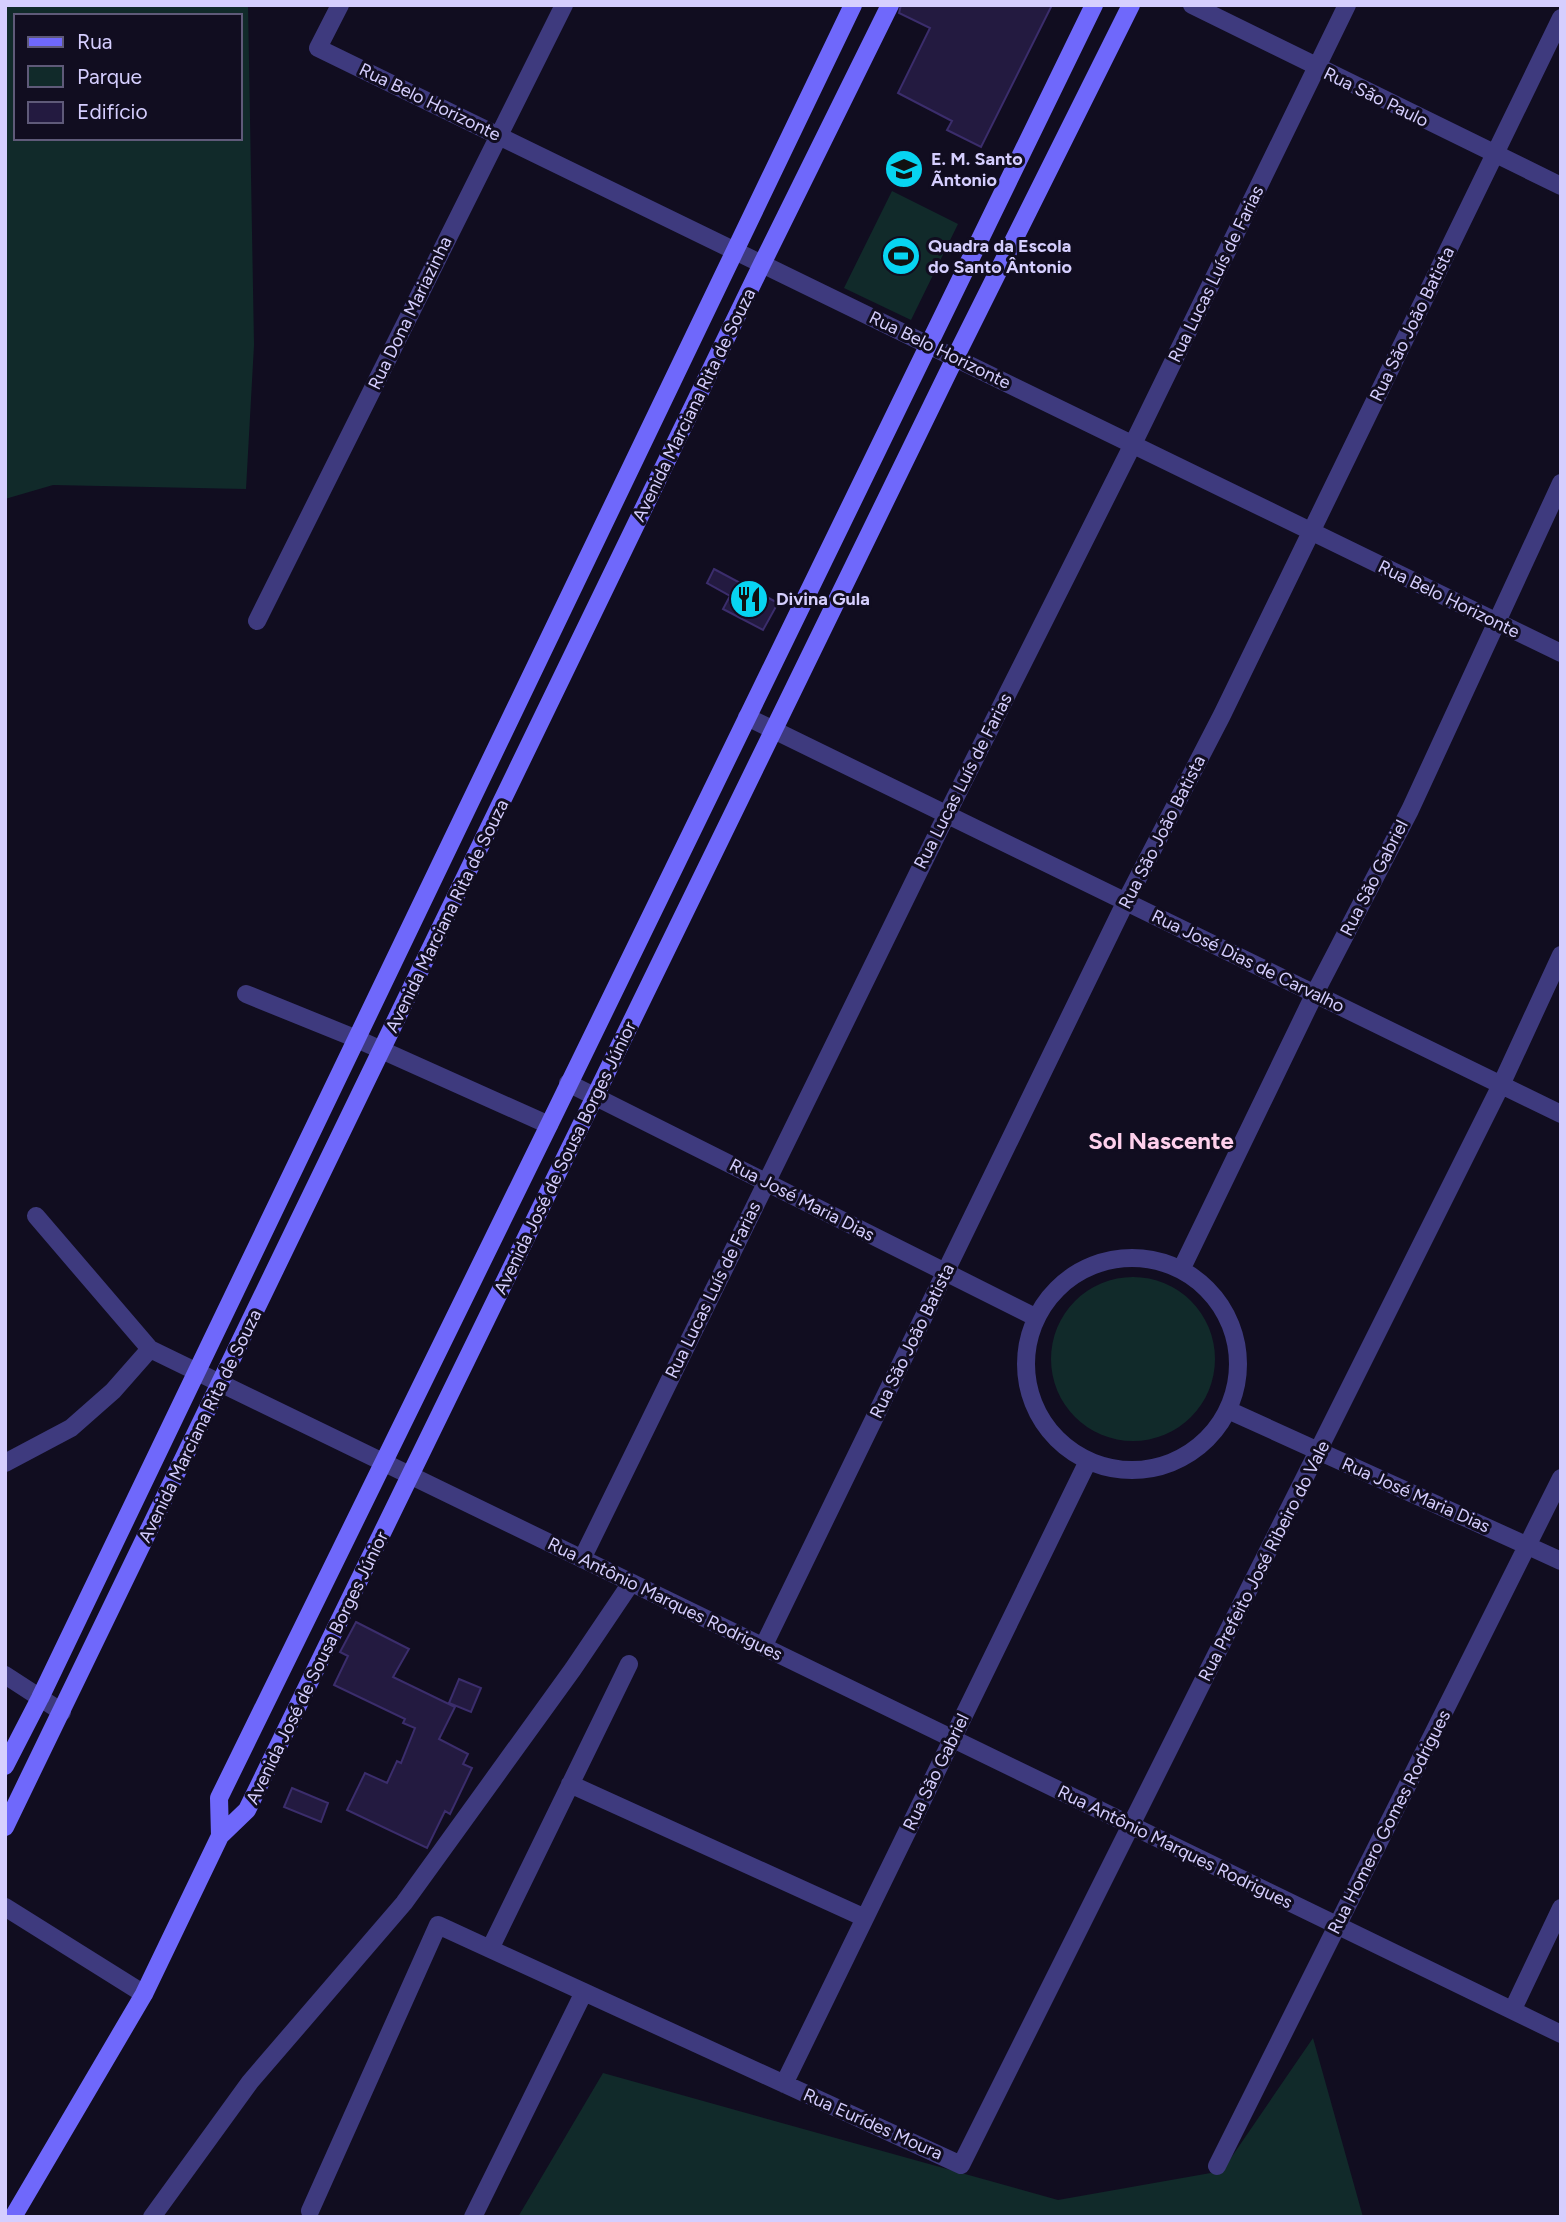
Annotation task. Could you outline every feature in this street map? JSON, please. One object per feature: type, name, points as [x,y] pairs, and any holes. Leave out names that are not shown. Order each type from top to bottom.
[{"type":"street","name":"Rua Belo Horizonte","points":[[340,5],[318,48],[1561,653]]},
{"type":"street","name":"Rua Dona Mariazinha","points":[[257,621],[564,5]]},
{"type":"street","name":"Avenida Marciana Rita de Souza","points":[[5,1766],[853,5]]},
{"type":"street","name":"Avenida Marciana Rita de Souza","points":[[5,1827],[890,5]]},
{"type":"street","name":"Avenida José de Sousa Borges Júnior","points":[[220,1836],[219,1798],[1094,5]]},
{"type":"street","name":"Avenida José de Sousa Borges Júnior","points":[[220,1836],[247,1810],[1130,5]]},
{"type":"street","name":"Rua São Paulo","points":[[1192,5],[1561,186]]},
{"type":"street","name":"Rua Lucas Luís de Farias","points":[[582,1559],[1347,5]]},
{"type":"street","name":"Rua São João Batista","points":[[763,1647],[1126,901],[1222,715],[1561,18]]},
{"type":"street","points":[[794,129],[823,141]]},
{"type":"street","name":"Rua São Gabriel","points":[[1181,1270],[1315,993],[1410,810],[1561,483]]},
{"type":"street","name":"Rua José Dias de Carvalho","points":[[747,717],[1561,1114]]},
{"type":"street","name":"Rua Prefeito José Ribeiro do Vale","points":[[961,2165],[1501,1085],[1561,955]]},
{"type":"street","points":[[246,994],[357,1038],[549,1125]]},
{"type":"street","name":"Rua José Maria Dias","points":[[568,1083],[1035,1317]]},
{"type":"street","name":"Rua Antônio Marques Rodrigues","points":[[36,1216],[150,1349],[1337,1926],[1513,2008],[1561,2034]]},
{"type":"street","points":[[1115,1259],[1149,1259],[1181,1270],[1207,1289],[1227,1315],[1237,1346],[1237,1379],[1228,1410],[1210,1437],[1184,1458],[1153,1469],[1120,1470],[1088,1461],[1060,1442],[1038,1415],[1027,1383],[1026,1350],[1035,1317],[1055,1290],[1082,1269],[1115,1259]]},
{"type":"street","points":[[5,1463],[71,1428],[113,1391],[150,1349]]},
{"type":"street","name":"Rua José Maria Dias","points":[[1228,1410],[1561,1561]]},
{"type":"street","name":"Rua São Gabriel","points":[[784,2084],[1088,1461]]},
{"type":"street","name":"Rua Homero Gomes Rodrigues","points":[[1217,2166],[1561,1478]]},
{"type":"street","points":[[152,2217],[250,2082],[404,1903],[573,1669],[631,1583]]},
{"type":"street","points":[[490,1949],[629,1664]]},
{"type":"street","points":[[5,1675],[62,1712]]},
{"type":"street","points":[[570,1784],[865,1918]]},
{"type":"street","points":[[13,2217],[144,1994],[220,1836]]},
{"type":"street","points":[[5,1907],[144,1994]]},
{"type":"street","points":[[1513,2008],[1561,1908]]},
{"type":"street","name":"Rua Eurídes Moura","points":[[310,2211],[438,1925],[961,2165]]},
{"type":"street","points":[[473,2217],[584,1992]]},
{"type":"green space","points":[[5,5],[248,5],[254,345],[246,489],[53,485],[5,499]]},
{"type":"green space","name":"Quadra da Escola do Santo Ântonio","points":[[892,191],[958,224],[911,320],[844,288]]},
{"type":"green space","points":[[1133,1277],[1164,1283],[1191,1301],[1209,1328],[1215,1359],[1209,1390],[1191,1417],[1164,1435],[1133,1441],[1102,1435],[1075,1417],[1057,1390],[1051,1359],[1057,1328],[1075,1301],[1102,1283]]},
{"type":"green space","points":[[1313,2038],[1363,2217],[518,2217],[603,2073],[1058,2200],[1222,2171]]},
{"type":"building","points":[[901,5],[1052,5],[981,147],[947,130],[952,121],[898,93],[930,28],[899,13]]},
{"type":"building","name":"Divina Gula","points":[[714,569],[778,603],[763,630],[723,609],[730,596],[707,583]]},
{"type":"building","points":[[356,1622],[409,1649],[393,1677],[455,1707],[439,1739],[468,1754],[463,1764],[472,1768],[450,1814],[445,1811],[427,1848],[347,1810],[365,1773],[387,1783],[397,1761],[401,1763],[415,1728],[403,1723],[405,1719],[334,1685],[348,1656],[340,1652]]},
{"type":"building","points":[[459,1679],[481,1688],[471,1712],[449,1703]]},
{"type":"building","points":[[292,1788],[328,1803],[321,1822],[284,1807]]},
{"type":"place","name":"E. M. Santo Ãntonio","points":[[904,169]]},
{"type":"place","name":"Quadra da Escola do Santo Ântonio","points":[[901,256]]},
{"type":"place","name":"Divina Gula","points":[[749,599]]},
{"type":"district","name":"Sol Nascente","points":[[1161,1140]]}]
